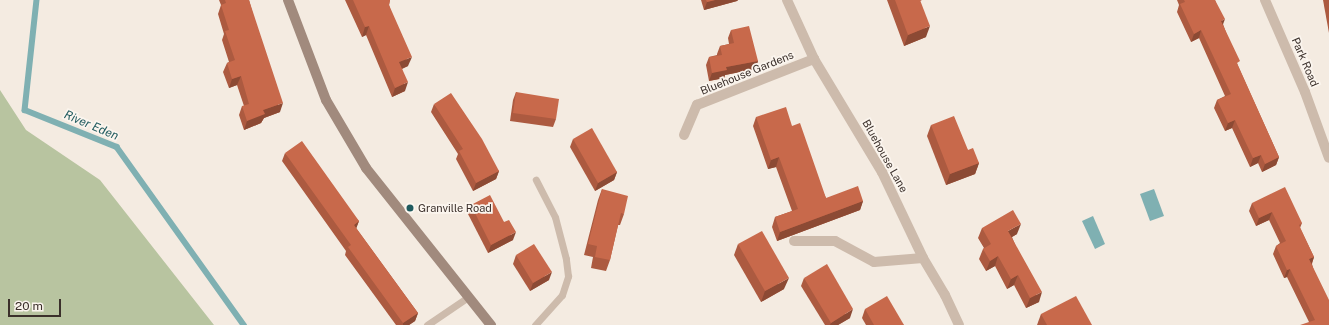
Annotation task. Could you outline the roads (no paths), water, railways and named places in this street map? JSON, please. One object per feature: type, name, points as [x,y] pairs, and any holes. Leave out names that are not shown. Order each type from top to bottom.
[{"type":"street","points":[[288,0],[326,100],[366,168],[491,325]]},
{"type":"street","name":"Bluehouse Lane","points":[[787,0],[814,59],[882,172],[923,258],[945,295],[959,325]]},
{"type":"street","name":"Park Road","points":[[1265,0],[1304,92],[1329,158]]},
{"type":"street","name":"Bluehouse Gardens","points":[[684,135],[697,105],[814,59]]},
{"type":"street","points":[[794,241],[834,241],[874,262],[923,258]]},
{"type":"lane","points":[[535,325],[562,295],[568,276],[566,259],[557,223],[536,180]]},
{"type":"lane","points":[[427,325],[468,297]]},
{"type":"water","points":[[1154,189],[1164,216],[1150,221],[1140,194]]},
{"type":"water","points":[[1093,216],[1105,244],[1095,249],[1082,221]]},
{"type":"waterway","name":"River Eden","points":[[37,0],[25,110],[117,147],[244,325]]},
{"type":"place","name":"Granville Road","points":[[410,208]]}]
